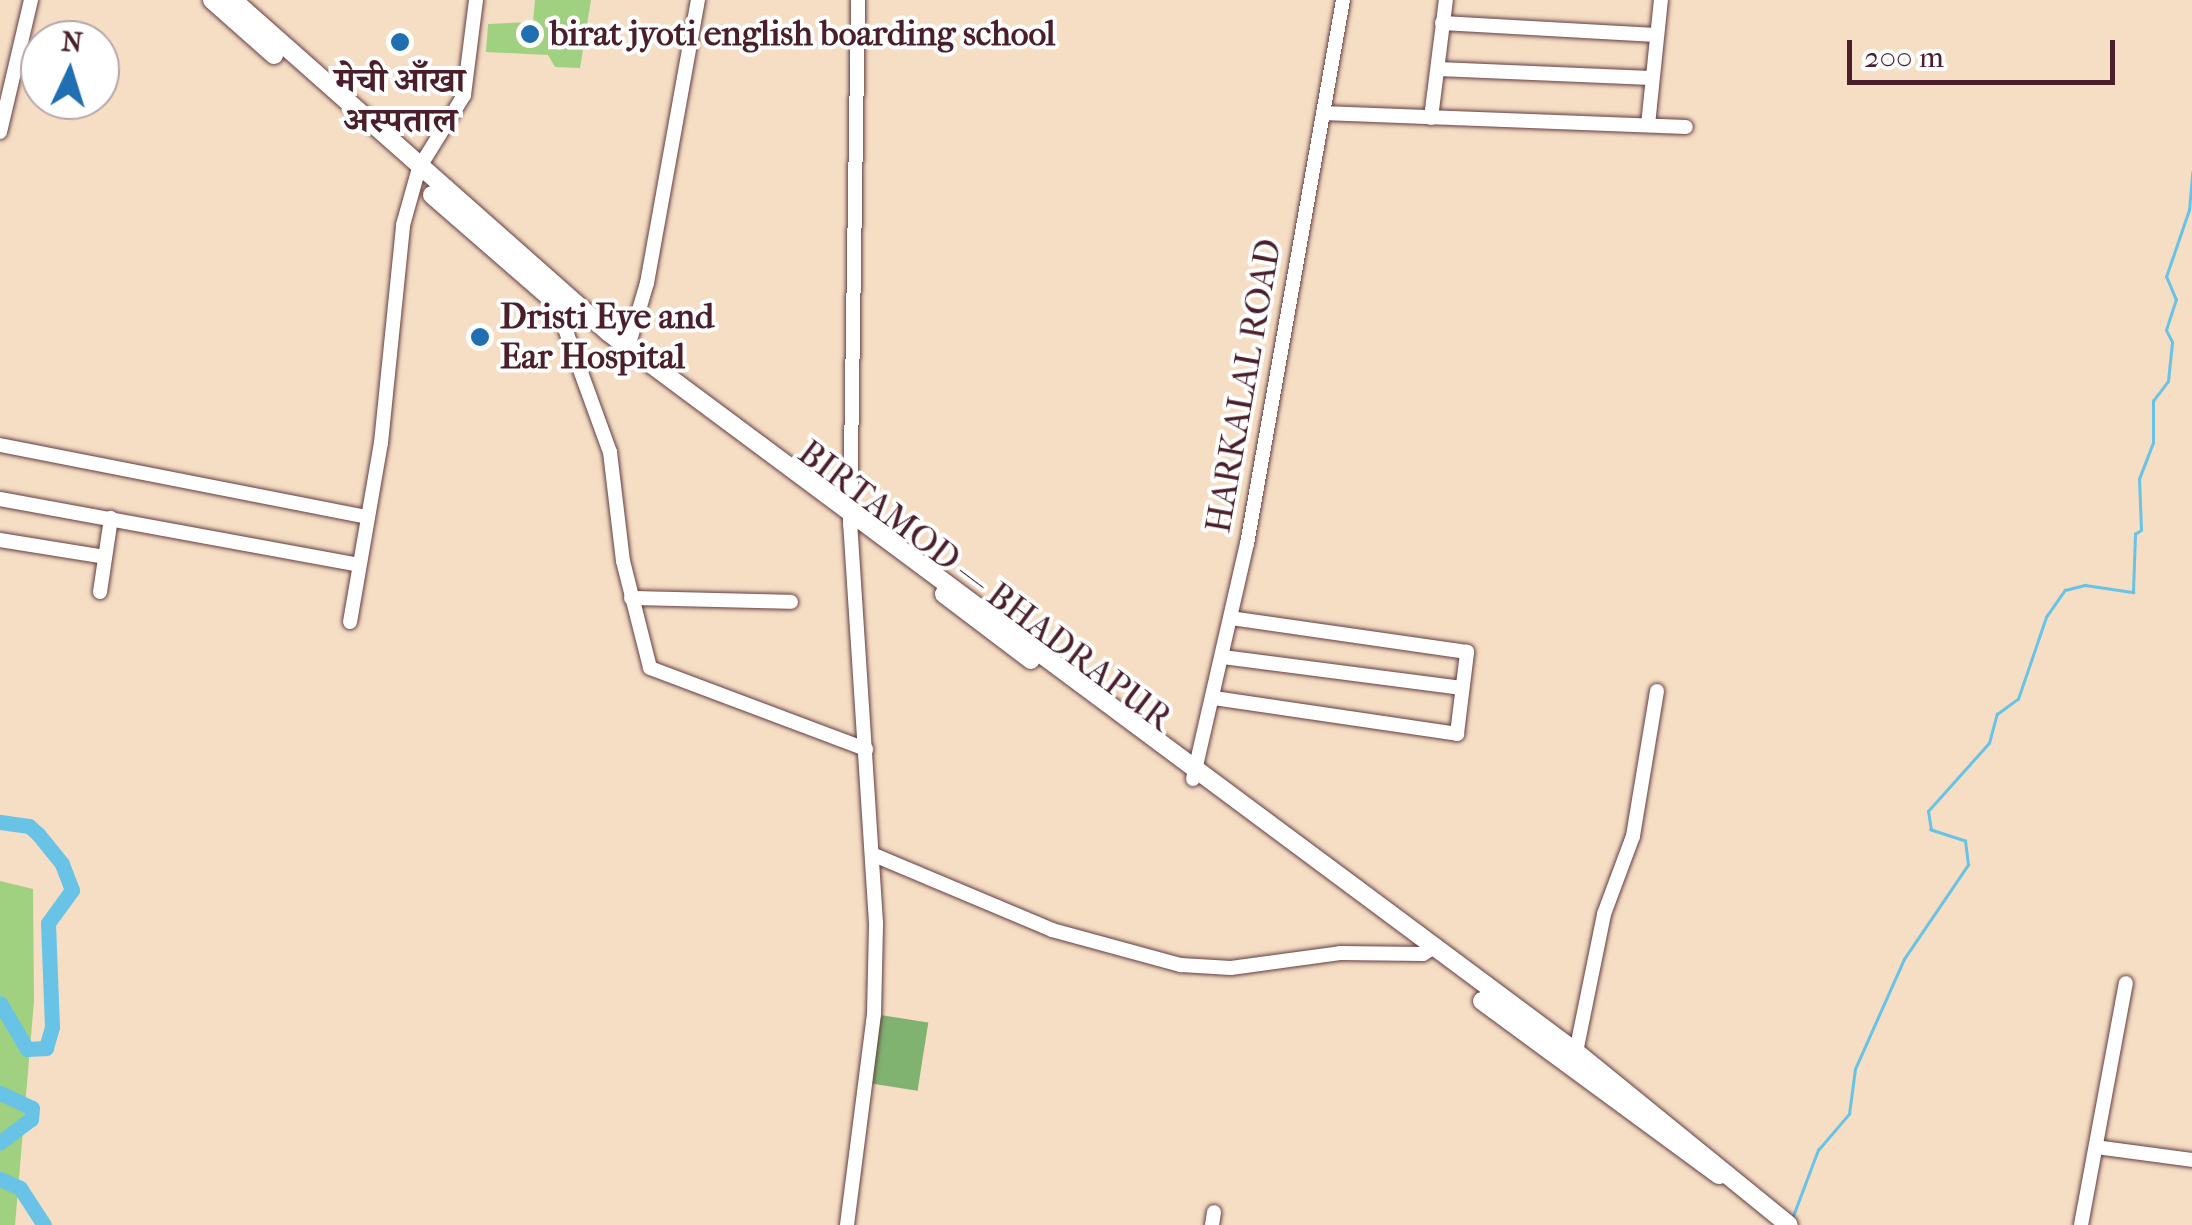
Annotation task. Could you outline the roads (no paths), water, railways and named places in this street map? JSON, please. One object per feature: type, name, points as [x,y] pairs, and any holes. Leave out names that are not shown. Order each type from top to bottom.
[{"type":"main road","name":"BIRTAMOD — BHADRAPUR","points":[[212,0],[287,59],[552,292],[1746,1191]]},
{"type":"main road","name":"BIRTAMOD — BHADRAPUR","points":[[233,0],[287,59]]},
{"type":"main road","name":"BIRTAMOD — BHADRAPUR","points":[[552,292],[567,313],[851,518]]},
{"type":"main road","name":"BIRTAMOD — BHADRAPUR","points":[[1428,951],[1576,1052],[1788,1224]]},
{"type":"street","points":[[0,132],[31,0]]},
{"type":"street","points":[[350,622],[381,443],[395,272],[418,175],[464,95],[476,0]]},
{"type":"street","points":[[628,347],[648,283],[698,0]]},
{"type":"street","points":[[847,1225],[874,1014],[874,855],[851,518],[858,0]]},
{"type":"street","name":"HARKALAL ROAD","points":[[1196,776],[1231,618],[1343,0]]},
{"type":"street","points":[[1430,118],[1446,0]]},
{"type":"street","points":[[1648,126],[1661,0]]},
{"type":"street","points":[[1442,24],[1656,35]]},
{"type":"street","points":[[1438,68],[1651,78]]},
{"type":"street","points":[[1323,114],[1686,127]]},
{"type":"street","points":[[567,313],[563,324],[610,452],[646,662],[655,672],[866,749]]},
{"type":"street","points":[[0,445],[368,517]]},
{"type":"street","points":[[0,499],[359,565]]},
{"type":"street","points":[[100,592],[111,518]]},
{"type":"street","points":[[0,540],[105,557]]},
{"type":"street","points":[[632,598],[792,602]]},
{"type":"street","points":[[1214,698],[1456,734],[1466,652],[1231,618]]},
{"type":"street","points":[[1223,657],[1462,688]]},
{"type":"street","points":[[1576,1052],[1604,914],[1634,836],[1656,691]]},
{"type":"street","points":[[874,855],[1052,930],[1158,961],[1231,968],[1340,952],[1428,951]]},
{"type":"street","points":[[2081,1225],[2126,984]]},
{"type":"street","points":[[2096,1148],[2192,1160]]},
{"type":"waterway","points":[[1793,1216],[1818,1150],[1849,1114],[1855,1069],[1904,959],[1968,865],[1965,841],[1931,830],[1928,811],[1989,743],[1997,714],[2018,699],[2046,617],[2065,590],[2085,585],[2133,592],[2135,534],[2141,530],[2139,479],[2153,443],[2153,401],[2168,381],[2172,342],[2166,330],[2176,300],[2166,277],[2189,210],[2192,172]]},
{"type":"waterway","points":[[0,822],[29,826],[38,834],[62,864],[72,890],[48,923],[52,1027],[46,1048],[27,1049],[0,1003]]},
{"type":"waterway","points":[[0,1093],[32,1108],[31,1119],[0,1142]]},
{"type":"waterway","points":[[0,1179],[20,1188],[44,1225]]},
{"type":"place","name":"birat jyoti english boarding school","points":[[530,34]]},
{"type":"place","name":"मेची आँखा अस्पताल","points":[[400,42]]},
{"type":"place","name":"Dristi Eye and Ear Hospital","points":[[480,337]]}]
